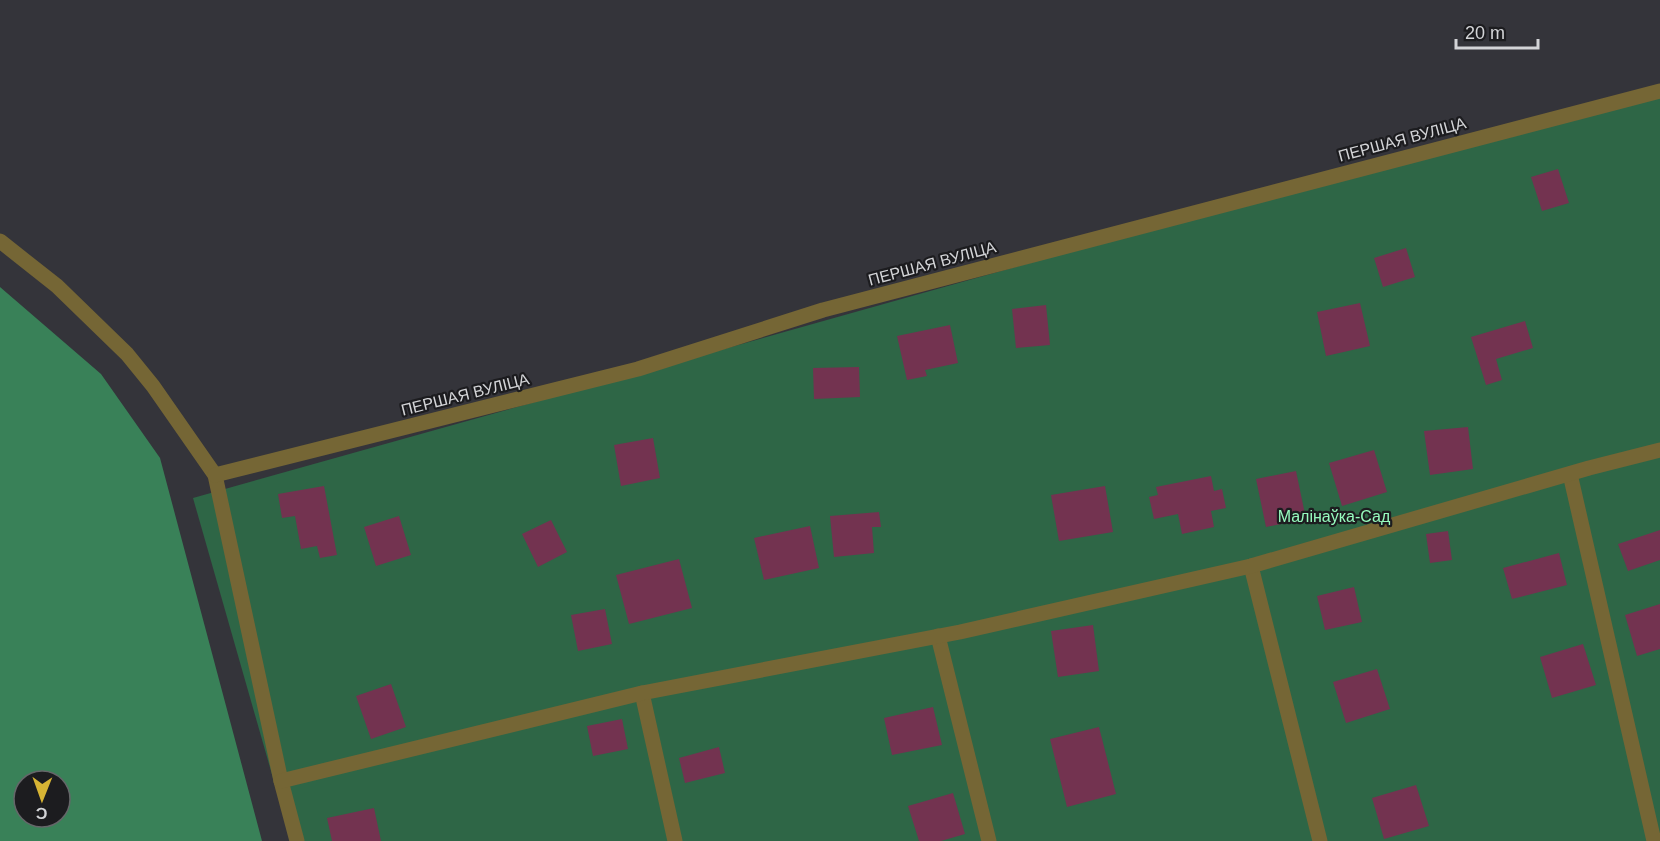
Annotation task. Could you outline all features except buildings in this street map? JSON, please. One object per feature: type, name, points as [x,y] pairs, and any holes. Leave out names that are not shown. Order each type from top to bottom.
[{"type":"street","name":"ПЕРШАЯ ВУЛІЦА","points":[[215,475],[638,369],[823,310],[1660,90]]},
{"type":"street","points":[[0,241],[57,286],[127,354],[153,386],[215,475],[281,781],[297,841]]},
{"type":"street","points":[[281,781],[642,693],[938,636],[1251,566],[1660,450]]},
{"type":"street","points":[[1570,474],[1654,841]]},
{"type":"street","points":[[1251,566],[1320,841]]},
{"type":"street","points":[[938,636],[989,841]]},
{"type":"street","points":[[642,693],[675,841]]},
{"type":"green space","name":"Малінаўка-Сад","points":[[1660,86],[1660,841],[291,841],[193,498]]},
{"type":"green space","points":[[0,287],[101,374],[160,458],[262,841],[0,841]]}]
